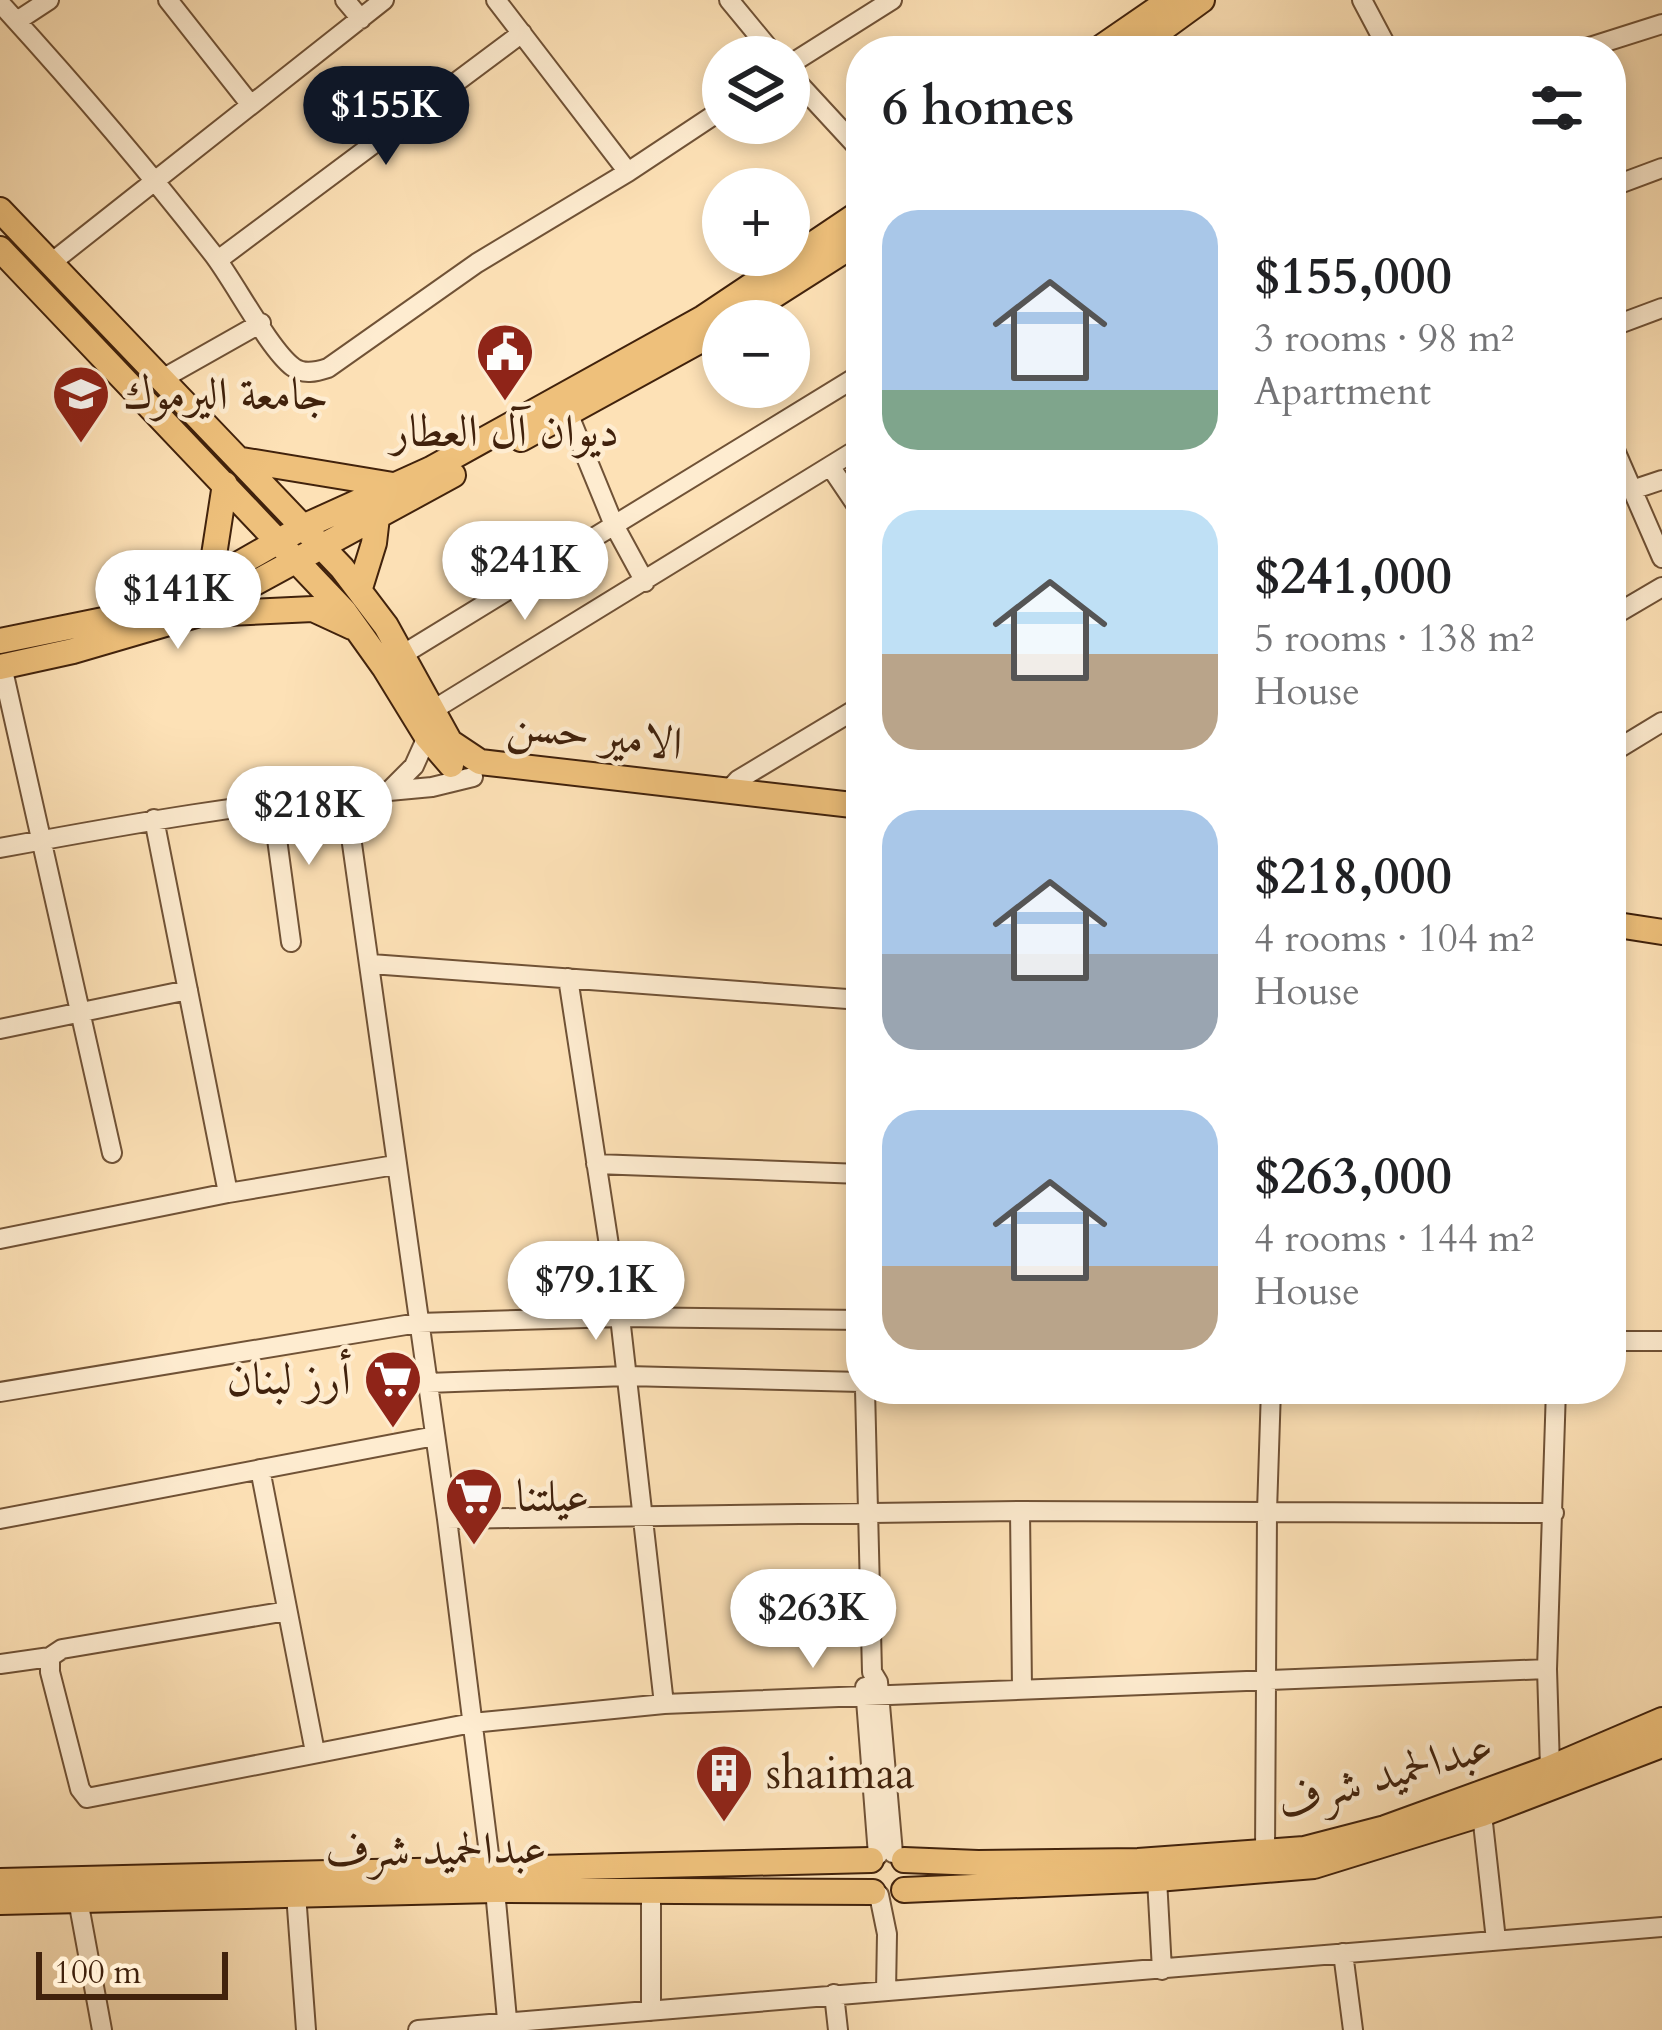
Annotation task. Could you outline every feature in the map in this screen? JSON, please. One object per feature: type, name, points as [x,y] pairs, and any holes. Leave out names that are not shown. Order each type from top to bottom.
[{"type":"main road","points":[[1118,36],[1170,0]]},
{"type":"main road","points":[[1153,36],[1202,0]]},
{"type":"main road","name":"الامير حسن","points":[[0,210],[360,589],[450,742],[480,763],[846,804]]},
{"type":"main road","points":[[196,615],[286,550],[395,485],[466,451],[728,304],[846,222]]},
{"type":"main road","name":"الامير حسن","points":[[0,249],[359,630],[446,760],[473,777],[846,816]]},
{"type":"main road","points":[[767,300],[846,250]]},
{"type":"main road","points":[[313,535],[376,517],[702,340]]},
{"type":"main road","points":[[242,460],[395,485]]},
{"type":"main road","points":[[210,581],[225,484]]},
{"type":"main road","points":[[360,589],[374,543],[376,517]]},
{"type":"main road","points":[[1,658],[176,600],[286,550]]},
{"type":"main road","points":[[1,658],[73,651],[196,615],[313,609],[359,630]]},
{"type":"main road","points":[[1626,911],[1662,916]]},
{"type":"main road","points":[[1626,926],[1662,932]]},
{"type":"main road","name":"عبدالحميد شرف","points":[[0,1881],[76,1889],[296,1894],[886,1857],[1065,1862],[1265,1853],[1351,1839],[1550,1768],[1662,1720]]},
{"type":"main road","name":"عبدالحميد شرف","points":[[0,1902],[76,1889],[493,1880],[651,1889],[888,1893],[1314,1866],[1482,1814],[1662,1745]]},
{"type":"main road","points":[[886,1857],[910,1878],[888,1893],[866,1876],[886,1857]]},
{"type":"street","points":[[17,21],[49,0]]},
{"type":"street","points":[[168,0],[250,104]]},
{"type":"street","points":[[344,0],[361,19]]},
{"type":"street","points":[[51,262],[384,0]]},
{"type":"street","points":[[496,0],[628,172]]},
{"type":"street","points":[[730,0],[759,36]]},
{"type":"street","points":[[810,55],[892,0]]},
{"type":"street","points":[[1361,0],[1381,36]]},
{"type":"street","points":[[0,3],[154,180],[218,260],[292,367],[304,372],[328,368],[477,263],[702,123]]},
{"type":"street","points":[[1623,36],[1662,23]]},
{"type":"street","points":[[218,260],[521,33]]},
{"type":"street","points":[[810,93],[846,134]]},
{"type":"street","points":[[1626,181],[1662,168]]},
{"type":"street","points":[[1626,321],[1662,308]]},
{"type":"street","points":[[162,379],[261,323]]},
{"type":"street","points":[[402,655],[846,383]]},
{"type":"street","points":[[568,413],[614,525],[645,582]]},
{"type":"street","points":[[433,710],[846,456]]},
{"type":"street","points":[[830,466],[846,490]]},
{"type":"street","points":[[1626,476],[1662,558]]},
{"type":"street","points":[[1632,490],[1662,480]]},
{"type":"street","points":[[1626,608],[1662,587]]},
{"type":"street","points":[[1,658],[112,1153]]},
{"type":"street","points":[[727,792],[846,715]]},
{"type":"street","points":[[1626,744],[1662,722]]},
{"type":"street","points":[[389,791],[414,766],[427,737]]},
{"type":"street","points":[[0,848],[154,819],[272,802],[432,788],[473,777]]},
{"type":"street","points":[[344,794],[435,1436],[508,2027]]},
{"type":"street","points":[[272,802],[291,942]]},
{"type":"street","points":[[154,819],[228,1193]]},
{"type":"street","points":[[371,964],[846,999]]},
{"type":"street","points":[[568,978],[620,1317],[664,1704]]},
{"type":"street","points":[[0,1029],[188,990]]},
{"type":"street","points":[[596,1164],[846,1173]]},
{"type":"street","points":[[0,1239],[228,1193],[394,1166]]},
{"type":"street","points":[[0,1392],[418,1322],[620,1317],[846,1320]]},
{"type":"street","points":[[1626,1341],[1662,1340]]},
{"type":"street","points":[[427,1383],[627,1376],[846,1385]]},
{"type":"street","points":[[864,1404],[871,1515],[872,1672],[878,1682],[872,1696],[886,1857]]},
{"type":"street","points":[[1265,1853],[1271,1404]]},
{"type":"street","points":[[1550,1768],[1547,1669],[1556,1404]]},
{"type":"street","points":[[0,1519],[435,1436]]},
{"type":"street","points":[[260,1469],[315,1752]]},
{"type":"street","points":[[446,1519],[1020,1511],[1554,1513]]},
{"type":"street","points":[[1020,1511],[1022,1688]]},
{"type":"street","points":[[0,1664],[50,1657],[62,1648],[287,1611]]},
{"type":"street","points":[[50,1657],[83,1797],[472,1723],[664,1704],[1547,1669]]},
{"type":"street","points":[[1482,1814],[1496,1940]]},
{"type":"street","points":[[1157,1879],[1162,1970]]},
{"type":"street","points":[[76,1889],[102,2030]]},
{"type":"street","points":[[650,2011],[651,1889]]},
{"type":"street","points":[[886,1991],[888,1893]]},
{"type":"street","points":[[296,1894],[306,2030]]},
{"type":"street","points":[[418,2030],[508,2027],[834,1994],[1662,1927]]},
{"type":"street","points":[[1343,1953],[1353,2030]]},
{"type":"street","points":[[834,1994],[838,2030]]},
{"type":"place","name":"ديوان آل العطار","points":[[505,403]]},
{"type":"place","name":"جامعة اليرموك","points":[[81,445]]},
{"type":"place","name":"أرز لبنان","points":[[393,1430]]},
{"type":"place","name":"عيلتنا","points":[[474,1547]]},
{"type":"place","name":"shaimaa","points":[[724,1824]]}]
